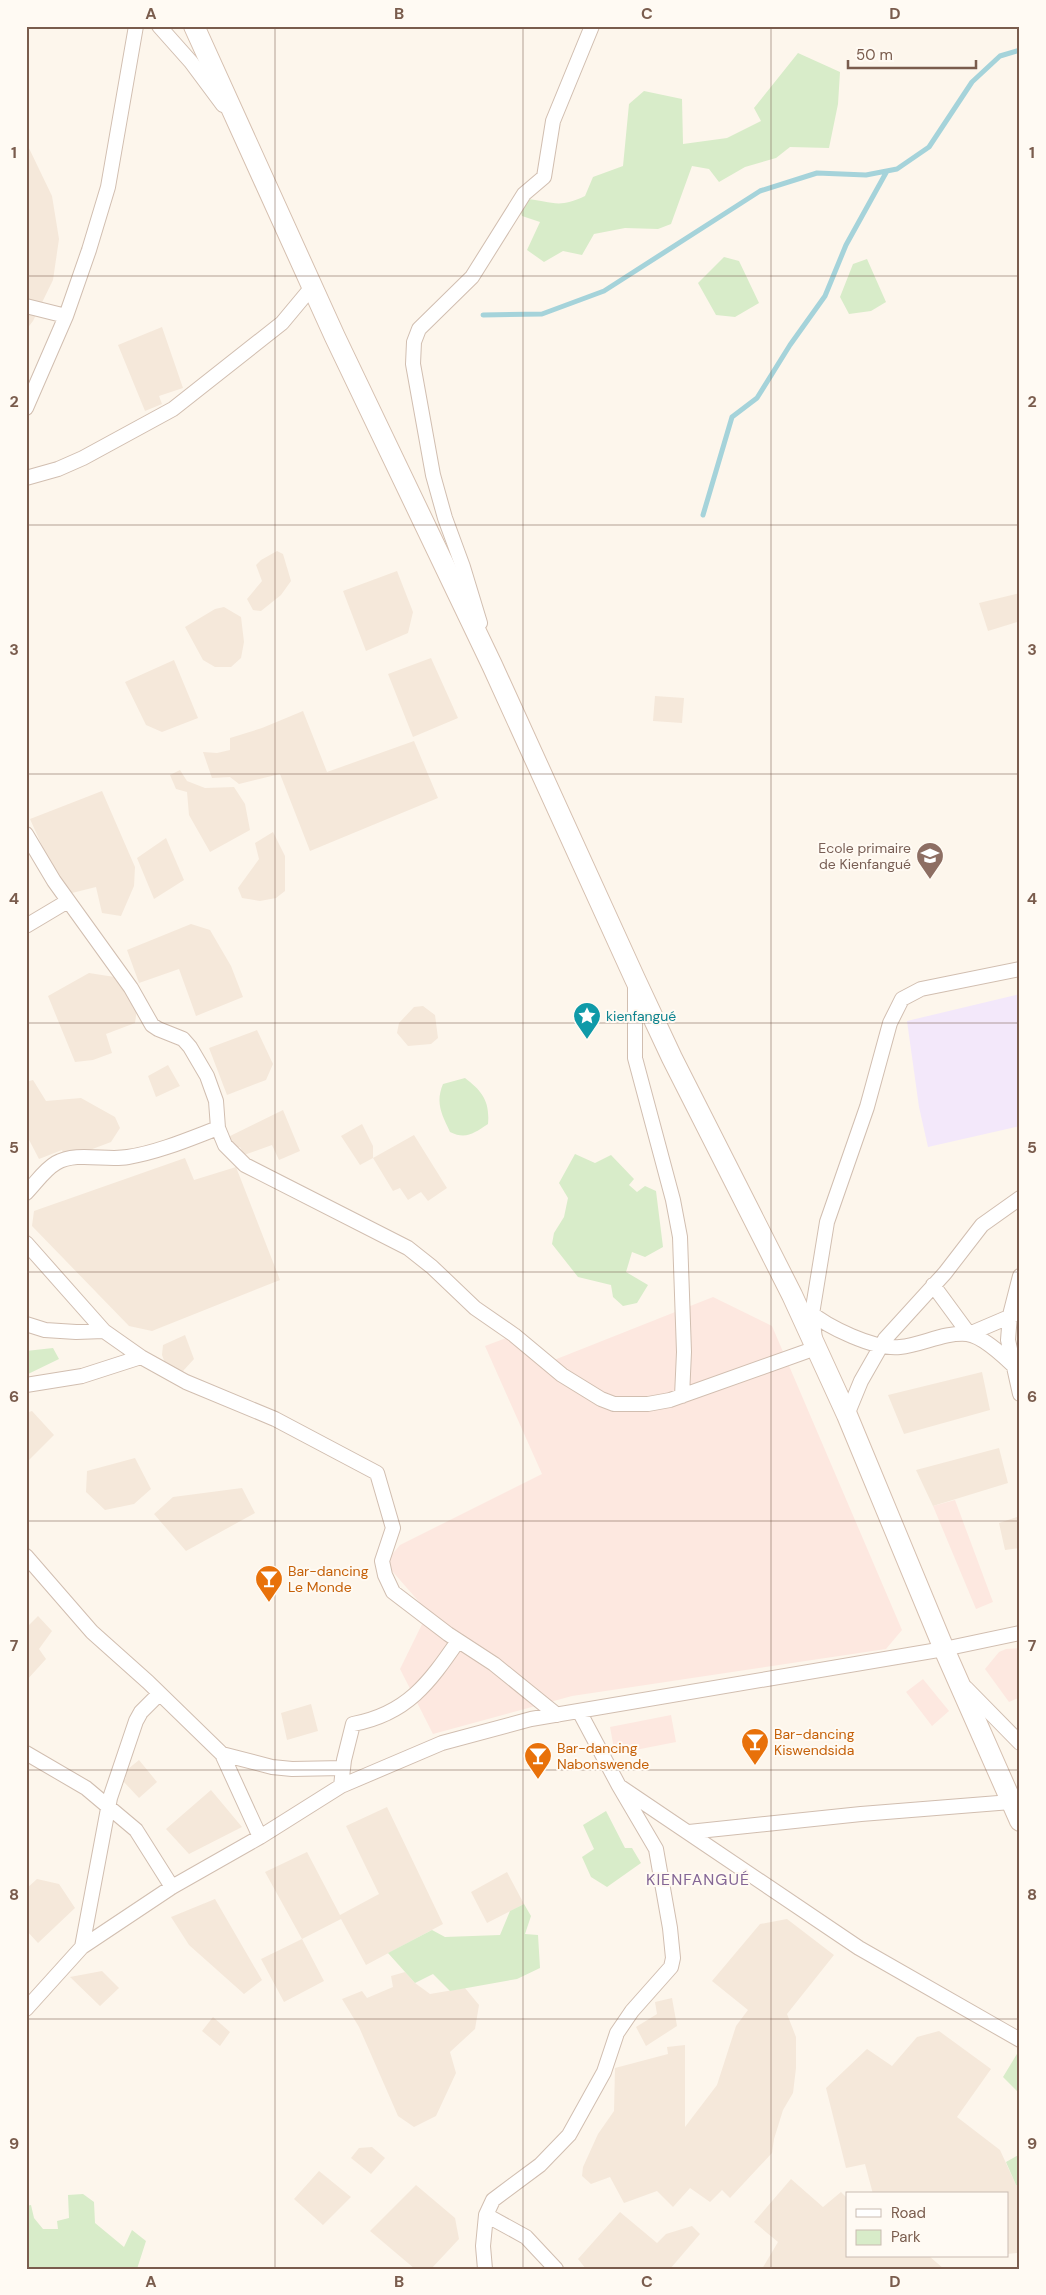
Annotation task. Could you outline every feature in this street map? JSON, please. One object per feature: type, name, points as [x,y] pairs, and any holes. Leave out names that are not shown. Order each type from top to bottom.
[{"type":"main road","points":[[194,26],[312,287],[492,665],[672,1058],[792,1295],[847,1415],[957,1680],[1020,1820]]},
{"type":"street","points":[[26,408],[66,316],[108,187],[136,26]]},
{"type":"street","points":[[159,26],[191,62],[236,121]]},
{"type":"street","points":[[492,665],[433,475],[413,364],[414,342],[419,329],[472,277],[524,194],[544,177],[554,121],[592,26]]},
{"type":"street","points":[[26,478],[58,469],[83,458],[173,409],[282,323],[312,287]]},
{"type":"street","points":[[26,306],[66,316]]},
{"type":"street","points":[[26,834],[68,901],[131,988],[152,1025],[183,1038],[190,1047],[207,1076],[216,1101],[218,1128],[225,1145],[245,1164],[408,1248],[432,1266],[476,1308],[514,1335],[562,1375],[601,1399],[614,1404],[648,1404],[682,1396],[816,1348],[812,1314],[827,1222],[867,1107],[890,1023],[902,1000],[921,989],[1020,969]]},
{"type":"street","points":[[26,926],[68,901]]},
{"type":"street","points":[[635,979],[636,1058],[680,1237],[684,1352],[682,1396]]},
{"type":"street","points":[[26,1192],[48,1170],[66,1159],[89,1157],[114,1159],[145,1154],[218,1128]]},
{"type":"street","points":[[847,1415],[861,1381],[885,1339],[934,1286],[982,1225],[1020,1198]]},
{"type":"street","points":[[26,1243],[104,1331],[141,1357],[186,1382],[275,1419],[377,1473],[393,1528],[382,1561],[385,1575],[394,1592],[458,1641],[494,1664],[557,1715]]},
{"type":"street","points":[[1020,1276],[1015,1314],[1008,1340],[1017,1369],[1020,1394]]},
{"type":"street","points":[[934,1286],[969,1334],[991,1346],[1017,1369]]},
{"type":"street","points":[[792,1295],[812,1314],[842,1331],[881,1346],[900,1347],[946,1336],[969,1334],[1015,1314]]},
{"type":"street","points":[[26,1324],[44,1330],[104,1331]]},
{"type":"street","points":[[26,1385],[82,1376],[141,1357]]},
{"type":"street","points":[[26,1556],[92,1632],[222,1754],[260,1837]]},
{"type":"street","points":[[26,2009],[82,1947],[172,1886],[260,1837],[341,1786],[442,1743],[531,1719],[944,1649],[1020,1633]]},
{"type":"street","points":[[341,1786],[353,1724],[382,1717],[417,1695],[458,1641]]},
{"type":"street","points":[[957,1680],[1020,1743]]},
{"type":"street","points":[[82,1947],[108,1808],[136,1721],[141,1712],[159,1694]]},
{"type":"street","points":[[485,2269],[483,2246],[486,2215],[494,2200],[540,2166],[569,2135],[604,2072],[617,2033],[632,2011],[671,1967],[673,1958],[670,1928],[656,1849],[619,1786],[579,1711]]},
{"type":"street","points":[[26,1754],[86,1788],[136,1830],[172,1886]]},
{"type":"street","points":[[222,1754],[285,1769],[343,1768]]},
{"type":"street","points":[[619,1786],[858,1948],[1020,2040]]},
{"type":"street","points":[[689,1832],[861,1814],[1011,1802]]},
{"type":"street","points":[[486,2215],[526,2238],[556,2269]]},
{"type":"shaded area","points":[[26,142],[52,196],[59,239],[53,280],[33,321],[26,330]]},
{"type":"shaded area","points":[[162,327],[183,388],[159,396],[162,404],[145,411],[118,345]]},
{"type":"shaded area","points":[[277,551],[283,554],[291,581],[281,595],[261,611],[253,610],[247,599],[262,581],[256,565]]},
{"type":"shaded area","points":[[397,571],[413,612],[408,633],[366,651],[343,591]]},
{"type":"shaded area","points":[[1020,593],[1020,621],[988,631],[979,603]]},
{"type":"shaded area","points":[[224,607],[241,617],[244,642],[241,658],[231,667],[215,667],[203,660],[185,627],[215,609]]},
{"type":"shaded area","points":[[431,658],[458,718],[413,737],[388,674]]},
{"type":"shaded area","points":[[174,660],[198,718],[162,732],[146,725],[125,682]]},
{"type":"shaded area","points":[[655,696],[684,698],[682,723],[653,721]]},
{"type":"shaded area","points":[[303,711],[327,772],[414,741],[438,798],[310,851],[280,774],[239,784],[230,777],[212,778],[203,752],[217,753],[230,750],[230,738],[262,728]]},
{"type":"shaded area","points":[[180,770],[187,781],[205,788],[234,787],[245,804],[250,830],[210,852],[189,815],[187,792],[176,789],[170,775]]},
{"type":"shaded area","points":[[102,791],[135,867],[134,886],[121,916],[102,913],[96,887],[64,895],[30,819]]},
{"type":"shaded area","points":[[273,832],[285,856],[285,891],[276,898],[260,901],[242,898],[238,888],[259,859],[255,843]]},
{"type":"shaded area","points":[[166,838],[184,880],[154,899],[137,858]]},
{"type":"shaded area","points":[[191,924],[210,930],[231,966],[243,997],[196,1016],[179,969],[139,983],[127,950]]},
{"type":"shaded area","points":[[89,973],[121,978],[138,1002],[135,1023],[106,1034],[112,1053],[93,1060],[75,1062],[48,996]]},
{"type":"shaded area","points":[[1020,994],[1020,1126],[928,1147],[919,1107],[907,1021]]},
{"type":"shaded area","points":[[423,1006],[435,1015],[438,1038],[431,1044],[408,1046],[397,1033],[399,1023],[414,1007]]},
{"type":"shaded area","points":[[257,1030],[273,1064],[266,1080],[227,1095],[209,1048]]},
{"type":"shaded area","points":[[168,1065],[180,1086],[156,1097],[148,1076]]},
{"type":"shaded area","points":[[33,1080],[46,1101],[81,1098],[115,1117],[120,1128],[111,1142],[66,1159],[62,1150],[39,1159],[26,1134],[26,1082]]},
{"type":"shaded area","points":[[283,1110],[300,1151],[279,1160],[272,1145],[244,1155],[240,1147],[229,1149],[226,1138]]},
{"type":"shaded area","points":[[362,1124],[373,1146],[373,1158],[360,1165],[341,1136]]},
{"type":"shaded area","points":[[414,1135],[447,1188],[428,1201],[421,1192],[408,1200],[400,1188],[393,1191],[373,1158]]},
{"type":"shaded area","points":[[185,1158],[194,1180],[236,1167],[280,1280],[152,1331],[129,1326],[32,1226],[34,1211]]},
{"type":"shaded area","points":[[713,1297],[772,1326],[902,1630],[886,1649],[572,1696],[433,1734],[400,1669],[428,1612],[385,1563],[400,1545],[542,1474],[485,1346],[511,1336],[544,1364]]},
{"type":"shaded area","points":[[185,1335],[194,1359],[183,1371],[168,1371],[162,1355],[163,1345]]},
{"type":"shaded area","points":[[982,1372],[990,1410],[904,1434],[888,1395]]},
{"type":"shaded area","points":[[32,1411],[54,1435],[26,1463],[26,1413]]},
{"type":"shaded area","points":[[999,1448],[1008,1483],[933,1506],[916,1470]]},
{"type":"shaded area","points":[[135,1458],[151,1489],[134,1504],[105,1510],[86,1492],[87,1471]]},
{"type":"shaded area","points":[[242,1488],[255,1513],[186,1551],[154,1514],[173,1497]]},
{"type":"shaded area","points":[[955,1500],[993,1602],[976,1609],[933,1506]]},
{"type":"shaded area","points":[[1017,1517],[1020,1548],[1005,1550],[999,1523]]},
{"type":"shaded area","points":[[38,1616],[52,1631],[39,1649],[46,1659],[26,1681],[26,1628]]},
{"type":"shaded area","points":[[1020,1648],[1020,1697],[1009,1702],[985,1669],[999,1652],[1006,1649]]},
{"type":"shaded area","points":[[923,1679],[949,1711],[932,1726],[906,1692]]},
{"type":"shaded area","points":[[311,1704],[318,1731],[287,1740],[281,1713]]},
{"type":"shaded area","points":[[671,1715],[676,1742],[615,1754],[610,1727]]},
{"type":"shaded area","points":[[139,1760],[157,1782],[139,1798],[123,1781],[126,1778],[122,1774]]},
{"type":"shaded area","points":[[211,1790],[242,1827],[189,1854],[166,1829]]},
{"type":"shaded area","points":[[387,1807],[443,1924],[366,1965],[341,1919],[302,1939],[265,1872],[307,1852],[340,1915],[379,1894],[346,1826]]},
{"type":"shaded area","points":[[507,1872],[524,1904],[487,1923],[471,1892]]},
{"type":"shaded area","points":[[37,1879],[59,1884],[75,1908],[38,1943],[26,1930],[26,1889]]},
{"type":"shaded area","points":[[215,1899],[262,1980],[244,1994],[189,1945],[171,1917]]},
{"type":"shaded area","points":[[787,1919],[834,1955],[787,2014],[796,2037],[796,2068],[793,2093],[783,2110],[774,2139],[772,2153],[730,2198],[722,2190],[710,2202],[690,2188],[673,2207],[657,2191],[624,2203],[610,2177],[591,2184],[582,2176],[583,2167],[598,2134],[614,2111],[615,2068],[668,2054],[667,2047],[685,2045],[685,2127],[717,2085],[736,2026],[748,2010],[712,1981],[760,1924]]},
{"type":"shaded area","points":[[302,1939],[324,1981],[284,2002],[261,1959]]},
{"type":"shaded area","points":[[102,1971],[119,1988],[100,2006],[70,1977]]},
{"type":"shaded area","points":[[405,1972],[415,1983],[430,1994],[465,1988],[479,2005],[475,2029],[450,2052],[456,2073],[436,2116],[414,2127],[398,2116],[359,2027],[342,1999],[362,1991],[367,1998],[393,1987],[391,1976]]},
{"type":"shaded area","points":[[672,1998],[677,2026],[646,2046],[636,2027],[657,2014],[655,2002]]},
{"type":"shaded area","points":[[213,2017],[230,2032],[220,2046],[202,2031]]},
{"type":"shaded area","points":[[939,2031],[991,2069],[957,2117],[1000,2150],[1016,2185],[1020,2187],[1020,2255],[1017,2253],[1008,2254],[1008,2192],[872,2192],[865,2164],[846,2168],[826,2088],[867,2049],[892,2066],[917,2037]]},
{"type":"shaded area","points":[[372,2147],[385,2158],[371,2174],[351,2158],[359,2148]]},
{"type":"shaded area","points":[[319,2171],[351,2197],[323,2225],[294,2199]]},
{"type":"shaded area","points":[[791,2179],[823,2207],[841,2192],[846,2197],[846,2258],[931,2258],[944,2269],[762,2269],[778,2242],[754,2222]]},
{"type":"shaded area","points":[[416,2185],[455,2218],[459,2239],[431,2269],[415,2269],[370,2231]]},
{"type":"shaded area","points":[[620,2212],[657,2243],[666,2234],[692,2226],[700,2234],[670,2269],[586,2269],[578,2259]]},
{"type":"green space","points":[[798,53],[840,72],[838,104],[829,148],[790,147],[776,158],[745,167],[719,182],[709,169],[692,166],[671,224],[658,229],[625,228],[594,234],[582,255],[563,251],[544,262],[527,250],[540,222],[522,216],[519,205],[524,199],[554,203],[567,203],[575,200],[585,196],[593,177],[623,166],[629,104],[644,91],[682,99],[683,144],[727,138],[761,121],[754,108]]},
{"type":"green space","points":[[724,257],[739,261],[759,303],[735,317],[716,315],[698,283]]},
{"type":"green space","points":[[867,259],[886,302],[871,311],[849,314],[840,297],[853,264]]},
{"type":"green space","points":[[465,1078],[484,1097],[488,1109],[488,1124],[474,1133],[461,1135],[450,1132],[442,1114],[440,1097],[443,1084]]},
{"type":"green space","points":[[575,1154],[595,1163],[611,1155],[634,1179],[629,1185],[637,1192],[645,1186],[656,1191],[663,1247],[645,1257],[632,1252],[626,1272],[648,1285],[637,1303],[623,1306],[613,1297],[611,1285],[578,1277],[552,1244],[554,1233],[564,1217],[568,1198],[559,1183]]},
{"type":"green space","points":[[53,1348],[59,1359],[26,1375],[26,1351]]},
{"type":"green space","points":[[606,1811],[625,1848],[632,1848],[641,1863],[607,1887],[591,1877],[582,1857],[594,1849],[583,1825]]},
{"type":"green space","points":[[524,1904],[531,1916],[525,1934],[538,1935],[540,1968],[517,1979],[450,1991],[433,1974],[415,1983],[388,1953],[432,1930],[445,1937],[500,1935],[510,1911]]},
{"type":"green space","points":[[1020,2049],[1020,2094],[1003,2077]]},
{"type":"green space","points":[[1020,2154],[1020,2187],[1016,2185],[1006,2162]]},
{"type":"green space","points":[[83,2194],[94,2202],[95,2223],[124,2247],[132,2230],[146,2241],[137,2269],[26,2269],[26,2206],[31,2205],[34,2218],[43,2229],[58,2229],[57,2221],[69,2218],[68,2195]]},
{"type":"waterway","points":[[483,315],[542,314],[604,291],[760,191],[817,173],[866,175],[897,169],[929,147],[972,82],[1000,56],[1020,50]]},
{"type":"waterway","points":[[703,515],[732,417],[757,398],[790,345],[825,296],[846,245],[887,171]]},
{"type":"place","name":"Ecole primaire de Kienfangué","points":[[930,880]]},
{"type":"place","name":"kienfangué","points":[[587,1040]]},
{"type":"place","name":"Bar-dancing Le Monde","points":[[269,1603]]},
{"type":"place","name":"Bar-dancing Kiswendsida","points":[[755,1766]]},
{"type":"place","name":"Bar-dancing Nabonswende","points":[[538,1780]]},
{"type":"district","name":"KIENFANGUÉ","points":[[698,1879]]}]
